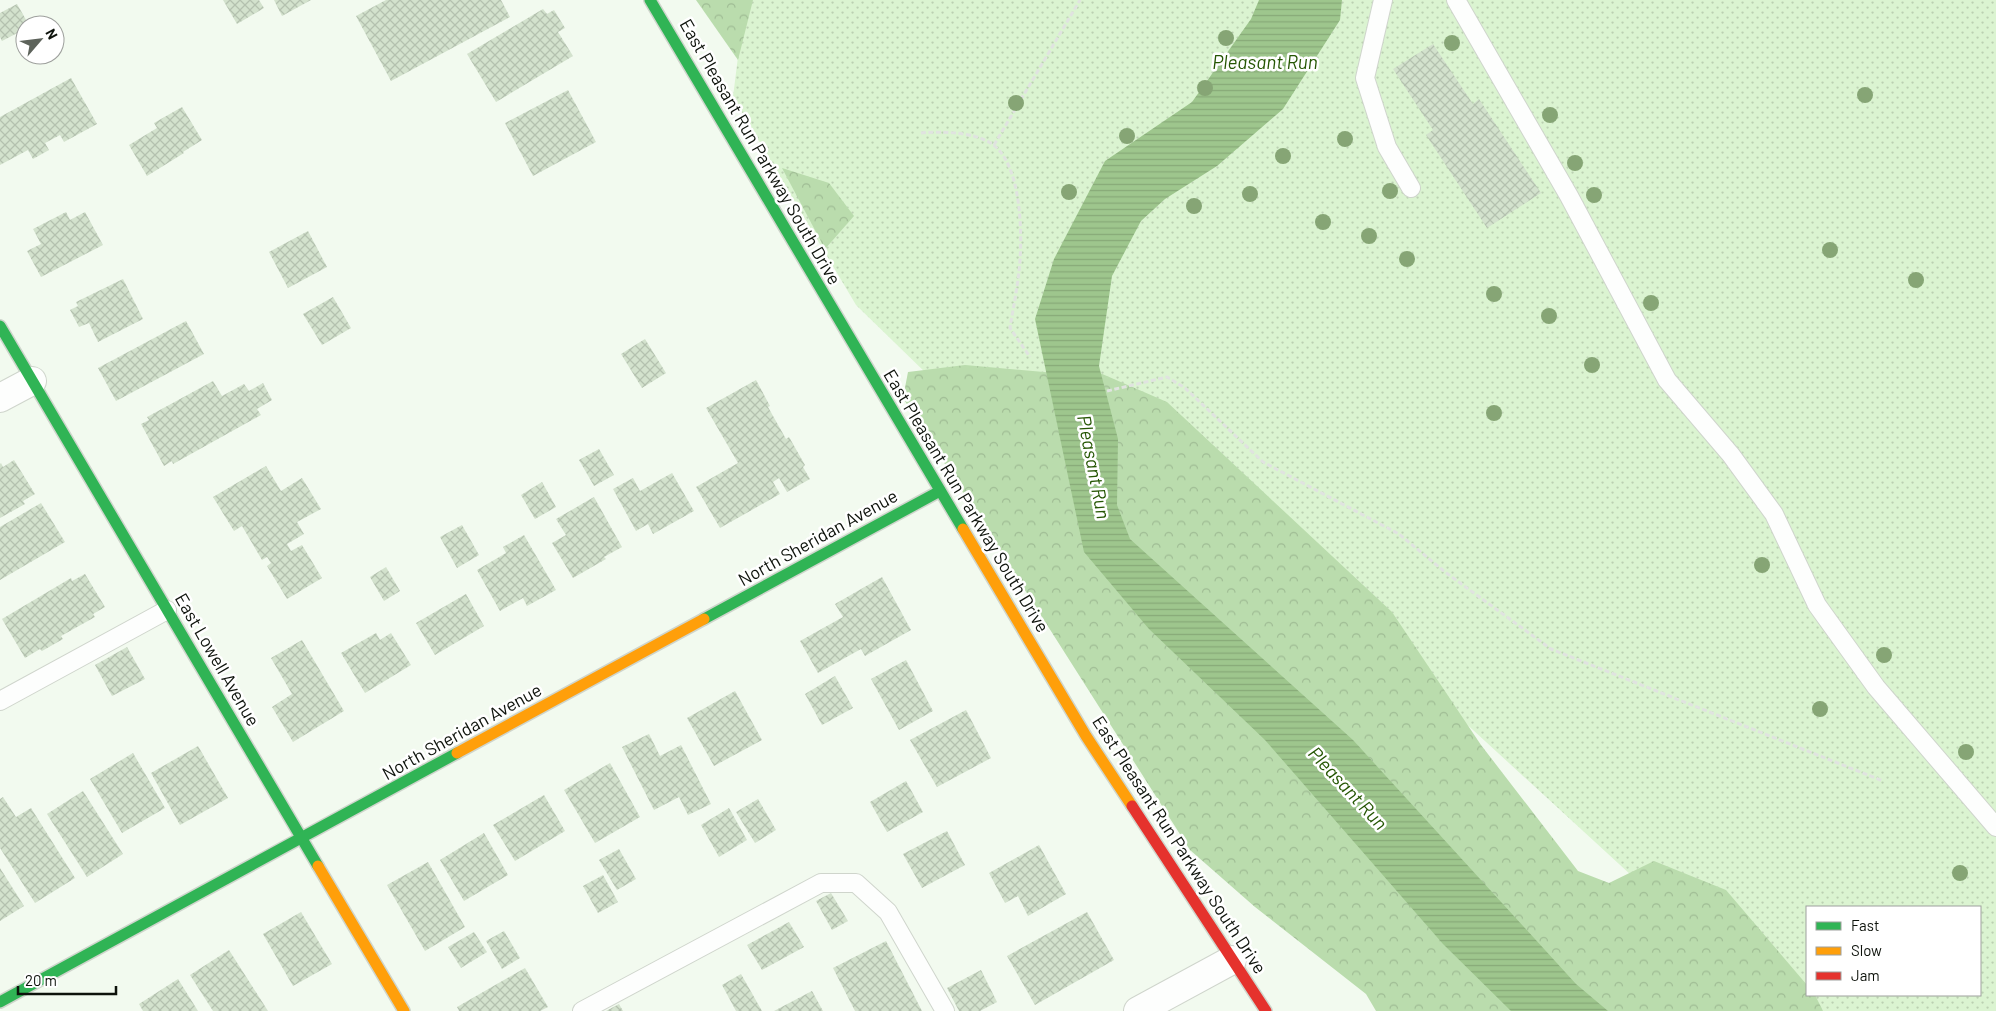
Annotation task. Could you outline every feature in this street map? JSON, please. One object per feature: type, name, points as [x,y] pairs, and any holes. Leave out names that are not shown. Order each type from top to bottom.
[{"type":"street","name":"East Pleasant Run Parkway South Drive","points":[[650,0],[1086,736],[1266,1011]]},
{"type":"street","name":"East Lowell Avenue","points":[[0,326],[404,1011]]},
{"type":"street","points":[[0,398],[32,381]]},
{"type":"street","name":"North Sheridan Avenue","points":[[0,1002],[940,491]]},
{"type":"street","points":[[1138,1011],[1232,960]]},
{"type":"lane","points":[[1383,0],[1366,78],[1387,147],[1411,188]]},
{"type":"lane","points":[[1456,0],[1569,196],[1667,380],[1731,455],[1774,514],[1817,605],[1876,687],[1996,827]]},
{"type":"lane","points":[[0,701],[166,610]]},
{"type":"lane","points":[[582,1011],[821,883],[856,883],[888,912],[945,1011]]},
{"type":"path","points":[[994,145],[1080,0]]},
{"type":"path","points":[[921,132],[978,137],[994,145],[1008,161],[1019,205],[1019,270],[1010,328],[1030,357]]},
{"type":"path","points":[[1107,391],[1167,377],[1185,388],[1263,462],[1399,534],[1445,572],[1551,649],[1883,781]]},
{"type":"shaded area","points":[[745,0],[1996,0],[1996,1011],[1779,1011],[1302,573],[968,414],[856,305],[733,97]]},
{"type":"green space","points":[[696,0],[753,0],[738,60]]},
{"type":"green space","points":[[782,168],[829,183],[854,216],[825,249]]},
{"type":"green space","points":[[965,365],[1055,373],[1072,448],[1209,666],[1512,1011],[1376,1011],[1366,994],[1255,907],[1190,850],[903,398],[908,372]]},
{"type":"green space","points":[[1093,370],[1167,402],[1392,612],[1481,745],[1578,871],[1609,883],[1654,861],[1726,890],[1806,984],[1806,996],[1816,996],[1823,1011],[1592,1011],[1124,550]]},
{"type":"water","name":"Pleasant Run","points":[[1259,0],[1342,0],[1340,20],[1283,109],[1217,166],[1165,199],[1141,221],[1112,276],[1099,366],[1118,439],[1117,505],[1130,539],[1353,740],[1576,984],[1608,1011],[1511,1011],[1443,944],[1265,740],[1149,629],[1084,552],[1035,319],[1054,259],[1105,161],[1192,102],[1251,19]]},
{"type":"building","points":[[223,0],[259,0],[264,8],[237,24]]},
{"type":"building","points":[[274,0],[311,0],[282,16]]},
{"type":"building","points":[[386,0],[501,0],[510,17],[391,81],[356,16]]},
{"type":"building","points":[[17,4],[23,15],[15,15],[15,34],[2,41],[0,37],[0,13]]},
{"type":"building","points":[[543,9],[547,14],[554,10],[565,28],[558,32],[573,56],[496,102],[467,54]]},
{"type":"building","points":[[1433,44],[1473,104],[1479,99],[1541,193],[1487,228],[1426,135],[1433,130],[1393,69]]},
{"type":"building","points":[[71,78],[97,124],[64,142],[60,135],[45,143],[49,150],[33,159],[28,150],[0,165],[0,117]]},
{"type":"building","points":[[568,90],[596,142],[533,176],[505,123]]},
{"type":"building","points":[[182,107],[202,140],[147,176],[129,145],[157,128],[154,123]]},
{"type":"building","points":[[66,212],[70,220],[85,212],[103,245],[41,277],[27,251],[41,244],[33,229]]},
{"type":"building","points":[[308,231],[327,267],[288,288],[269,252]]},
{"type":"building","points":[[123,279],[143,319],[98,342],[89,323],[79,327],[70,310],[78,306],[76,302]]},
{"type":"building","points":[[333,297],[351,328],[322,345],[303,314]]},
{"type":"building","points":[[186,321],[204,354],[116,401],[98,368]]},
{"type":"building","points":[[645,339],[666,373],[642,388],[621,354]]},
{"type":"building","points":[[756,380],[770,406],[768,407],[786,439],[789,437],[805,465],[803,467],[810,479],[787,492],[779,478],[773,482],[780,494],[720,528],[696,487],[738,463],[706,408]]},
{"type":"building","points":[[213,381],[222,396],[244,384],[249,391],[263,383],[272,400],[257,409],[261,415],[173,464],[172,461],[164,466],[141,424],[149,420],[147,417]]},
{"type":"building","points":[[599,449],[614,475],[594,486],[579,460]]},
{"type":"building","points":[[14,460],[35,494],[23,501],[25,504],[0,518],[0,464],[3,467]]},
{"type":"building","points":[[266,466],[281,491],[302,478],[321,509],[297,522],[304,534],[287,544],[291,551],[302,545],[322,578],[287,599],[267,566],[271,563],[267,557],[262,560],[242,526],[234,531],[213,497]]},
{"type":"building","points":[[672,473],[694,511],[653,534],[648,524],[636,531],[613,489],[633,478],[640,491]]},
{"type":"building","points":[[542,482],[556,507],[535,519],[521,495]]},
{"type":"building","points":[[594,497],[622,547],[604,557],[606,559],[573,578],[552,543],[566,535],[556,519]]},
{"type":"building","points":[[41,503],[65,542],[0,580],[0,527]]},
{"type":"building","points":[[462,525],[479,555],[457,568],[440,537]]},
{"type":"building","points":[[524,535],[556,590],[527,606],[523,598],[500,611],[477,570],[506,553],[503,547]]},
{"type":"building","points":[[386,567],[400,591],[384,601],[370,577]]},
{"type":"building","points":[[85,574],[105,607],[93,614],[95,617],[61,636],[63,639],[25,658],[2,619],[71,578],[72,581]]},
{"type":"building","points":[[882,577],[911,630],[865,656],[861,649],[818,673],[800,641],[843,617],[835,604]]},
{"type":"building","points":[[466,594],[484,626],[435,655],[416,623]]},
{"type":"building","points":[[376,633],[380,640],[391,633],[411,665],[365,693],[341,653]]},
{"type":"building","points":[[302,640],[344,711],[293,742],[272,707],[292,694],[271,658]]},
{"type":"building","points":[[127,647],[145,679],[112,696],[95,665]]},
{"type":"building","points":[[906,660],[933,711],[899,730],[871,679]]},
{"type":"building","points":[[835,676],[853,708],[822,725],[805,694]]},
{"type":"building","points":[[735,691],[762,740],[714,766],[687,718]]},
{"type":"building","points":[[966,710],[991,758],[937,787],[910,740]]},
{"type":"building","points":[[649,734],[660,756],[681,745],[711,804],[688,815],[679,797],[654,810],[622,747]]},
{"type":"building","points":[[198,746],[228,798],[180,825],[151,773]]},
{"type":"building","points":[[133,753],[165,808],[122,833],[90,779]]},
{"type":"building","points":[[610,763],[640,817],[595,843],[564,790]]},
{"type":"building","points":[[906,781],[923,812],[887,832],[870,802]]},
{"type":"building","points":[[83,791],[123,854],[87,877],[47,814]]},
{"type":"building","points":[[544,795],[565,831],[515,861],[493,825]]},
{"type":"building","points":[[3,797],[16,817],[31,808],[75,878],[35,903],[0,848],[0,799]]},
{"type":"building","points":[[758,799],[776,830],[755,843],[736,812]]},
{"type":"building","points":[[729,808],[747,840],[719,857],[701,825]]},
{"type":"building","points":[[947,831],[965,865],[922,888],[903,854]]},
{"type":"building","points":[[484,833],[508,875],[464,901],[440,860]]},
{"type":"building","points":[[1039,845],[1066,894],[1028,916],[1018,896],[1005,903],[989,873]]},
{"type":"building","points":[[619,849],[636,879],[617,890],[599,860]]},
{"type":"building","points":[[428,862],[465,927],[425,951],[387,885]]},
{"type":"building","points":[[0,868],[24,906],[0,921]]},
{"type":"building","points":[[603,875],[618,902],[598,913],[583,886]]},
{"type":"building","points":[[831,893],[848,921],[832,930],[816,901]]},
{"type":"building","points":[[301,912],[332,964],[293,986],[263,934]]},
{"type":"building","points":[[1087,912],[1114,960],[1035,1005],[1007,956]]},
{"type":"building","points":[[789,922],[804,947],[762,970],[747,945]]},
{"type":"building","points":[[504,931],[520,958],[502,969],[486,941]]},
{"type":"building","points":[[474,932],[487,952],[461,968],[448,947]]},
{"type":"building","points":[[886,941],[922,1011],[855,1011],[833,968]]},
{"type":"building","points":[[229,950],[268,1011],[213,1011],[190,975]]},
{"type":"building","points":[[525,968],[548,1007],[540,1011],[459,1011],[457,1007]]},
{"type":"building","points":[[981,970],[997,1002],[980,1011],[959,1011],[947,988]]},
{"type":"building","points":[[741,974],[762,1011],[736,1011],[722,985]]},
{"type":"building","points":[[178,979],[198,1011],[143,1011],[139,1004]]},
{"type":"building","points":[[812,991],[823,1011],[774,1011]]},
{"type":"building","points":[[619,1004],[623,1011],[606,1011]]},
{"type":"traffic: fast","points":[[650,0],[963,529]]},
{"type":"traffic: fast","points":[[0,326],[318,866]]},
{"type":"traffic: fast","points":[[704,619],[940,491]]},
{"type":"traffic: fast","points":[[0,1002],[457,753]]},
{"type":"traffic: slow","points":[[963,529],[1086,736],[1132,806]]},
{"type":"traffic: slow","points":[[457,753],[704,619]]},
{"type":"traffic: slow","points":[[318,866],[404,1011]]},
{"type":"traffic: jam","points":[[1132,806],[1266,1011]]}]
